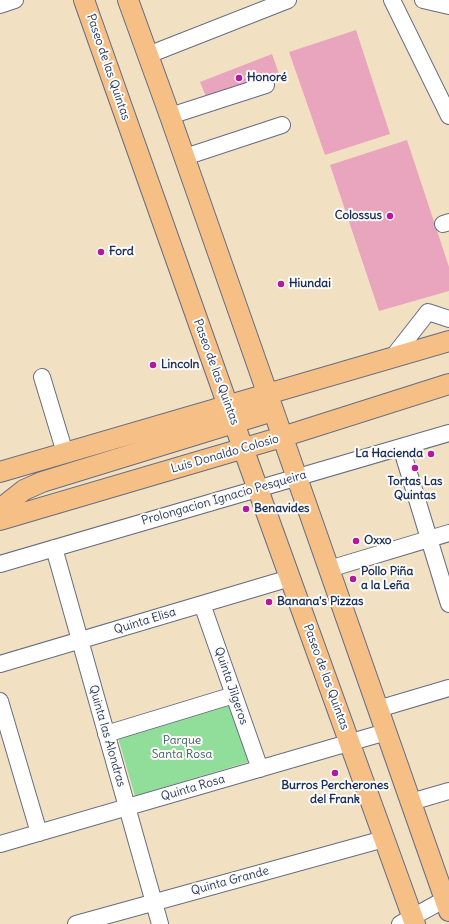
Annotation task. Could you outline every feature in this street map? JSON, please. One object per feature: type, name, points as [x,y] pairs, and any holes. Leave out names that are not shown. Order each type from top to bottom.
[{"type":"main road","name":"Paseo de las Quintas","points":[[84,0],[243,449],[384,839],[409,922]]},
{"type":"main road","points":[[128,0],[185,157],[386,732],[448,902]]},
{"type":"main road","points":[[0,472],[65,453],[231,414],[270,403],[392,358],[449,341]]},
{"type":"main road","name":"Luis Donaldo Colosio","points":[[0,520],[243,449],[449,384]]},
{"type":"main road","points":[[0,509],[24,490],[42,482],[231,414]]},
{"type":"street","points":[[0,6],[15,0]]},
{"type":"street","points":[[148,55],[288,0]]},
{"type":"street","points":[[392,0],[449,116]]},
{"type":"street","points":[[424,0],[449,6]]},
{"type":"street","points":[[170,116],[266,85]]},
{"type":"street","points":[[185,157],[282,125]]},
{"type":"street","points":[[392,358],[427,307],[449,319]]},
{"type":"street","points":[[42,377],[65,453]]},
{"type":"street","name":"Prolongacion Ignacio Pesqueira","points":[[0,564],[449,433]]},
{"type":"street","points":[[401,447],[449,604]]},
{"type":"street","points":[[329,569],[449,533]]},
{"type":"street","name":"Quinta las Alondras","points":[[54,548],[160,924]]},
{"type":"street","name":"Quinta Elisa","points":[[0,664],[290,578]]},
{"type":"street","name":"Quinta Jilgeros","points":[[202,604],[260,769]]},
{"type":"street","points":[[378,709],[449,688]]},
{"type":"street","points":[[106,734],[234,695]]},
{"type":"street","points":[[0,701],[39,833]]},
{"type":"street","name":"Quinta Rosa","points":[[0,844],[386,732]]},
{"type":"street","points":[[411,802],[449,791]]},
{"type":"street","name":"Quinta Grande","points":[[76,924],[384,839]]},
{"type":"street","points":[[409,922],[448,902]]},
{"type":"green space","name":"Parque Santa Rosa","points":[[229,701],[248,762],[135,796],[117,734]]},
{"type":"building","points":[[356,30],[390,134],[325,155],[289,52]]},
{"type":"building","name":"Honoré","points":[[272,54],[279,74],[207,99],[200,82]]},
{"type":"building","name":"Colossus","points":[[407,140],[449,267],[449,291],[379,311],[330,165]]},
{"type":"place","name":"Honoré","points":[[239,78]]},
{"type":"place","name":"Colossus","points":[[390,216]]},
{"type":"place","name":"Ford","points":[[101,252]]},
{"type":"place","name":"Hiundai","points":[[281,284]]},
{"type":"place","name":"Lincoln","points":[[153,365]]},
{"type":"place","name":"La Hacienda","points":[[431,454]]},
{"type":"place","name":"Tortas Las Quintas","points":[[415,468]]},
{"type":"place","name":"Benavides","points":[[246,509]]},
{"type":"place","name":"Oxxo","points":[[356,541]]},
{"type":"place","name":"Pollo Piña a la Leña","points":[[353,579]]},
{"type":"place","name":"Banana's Pizzas","points":[[269,602]]},
{"type":"place","name":"Burros Percherones del Frank","points":[[335,773]]}]
